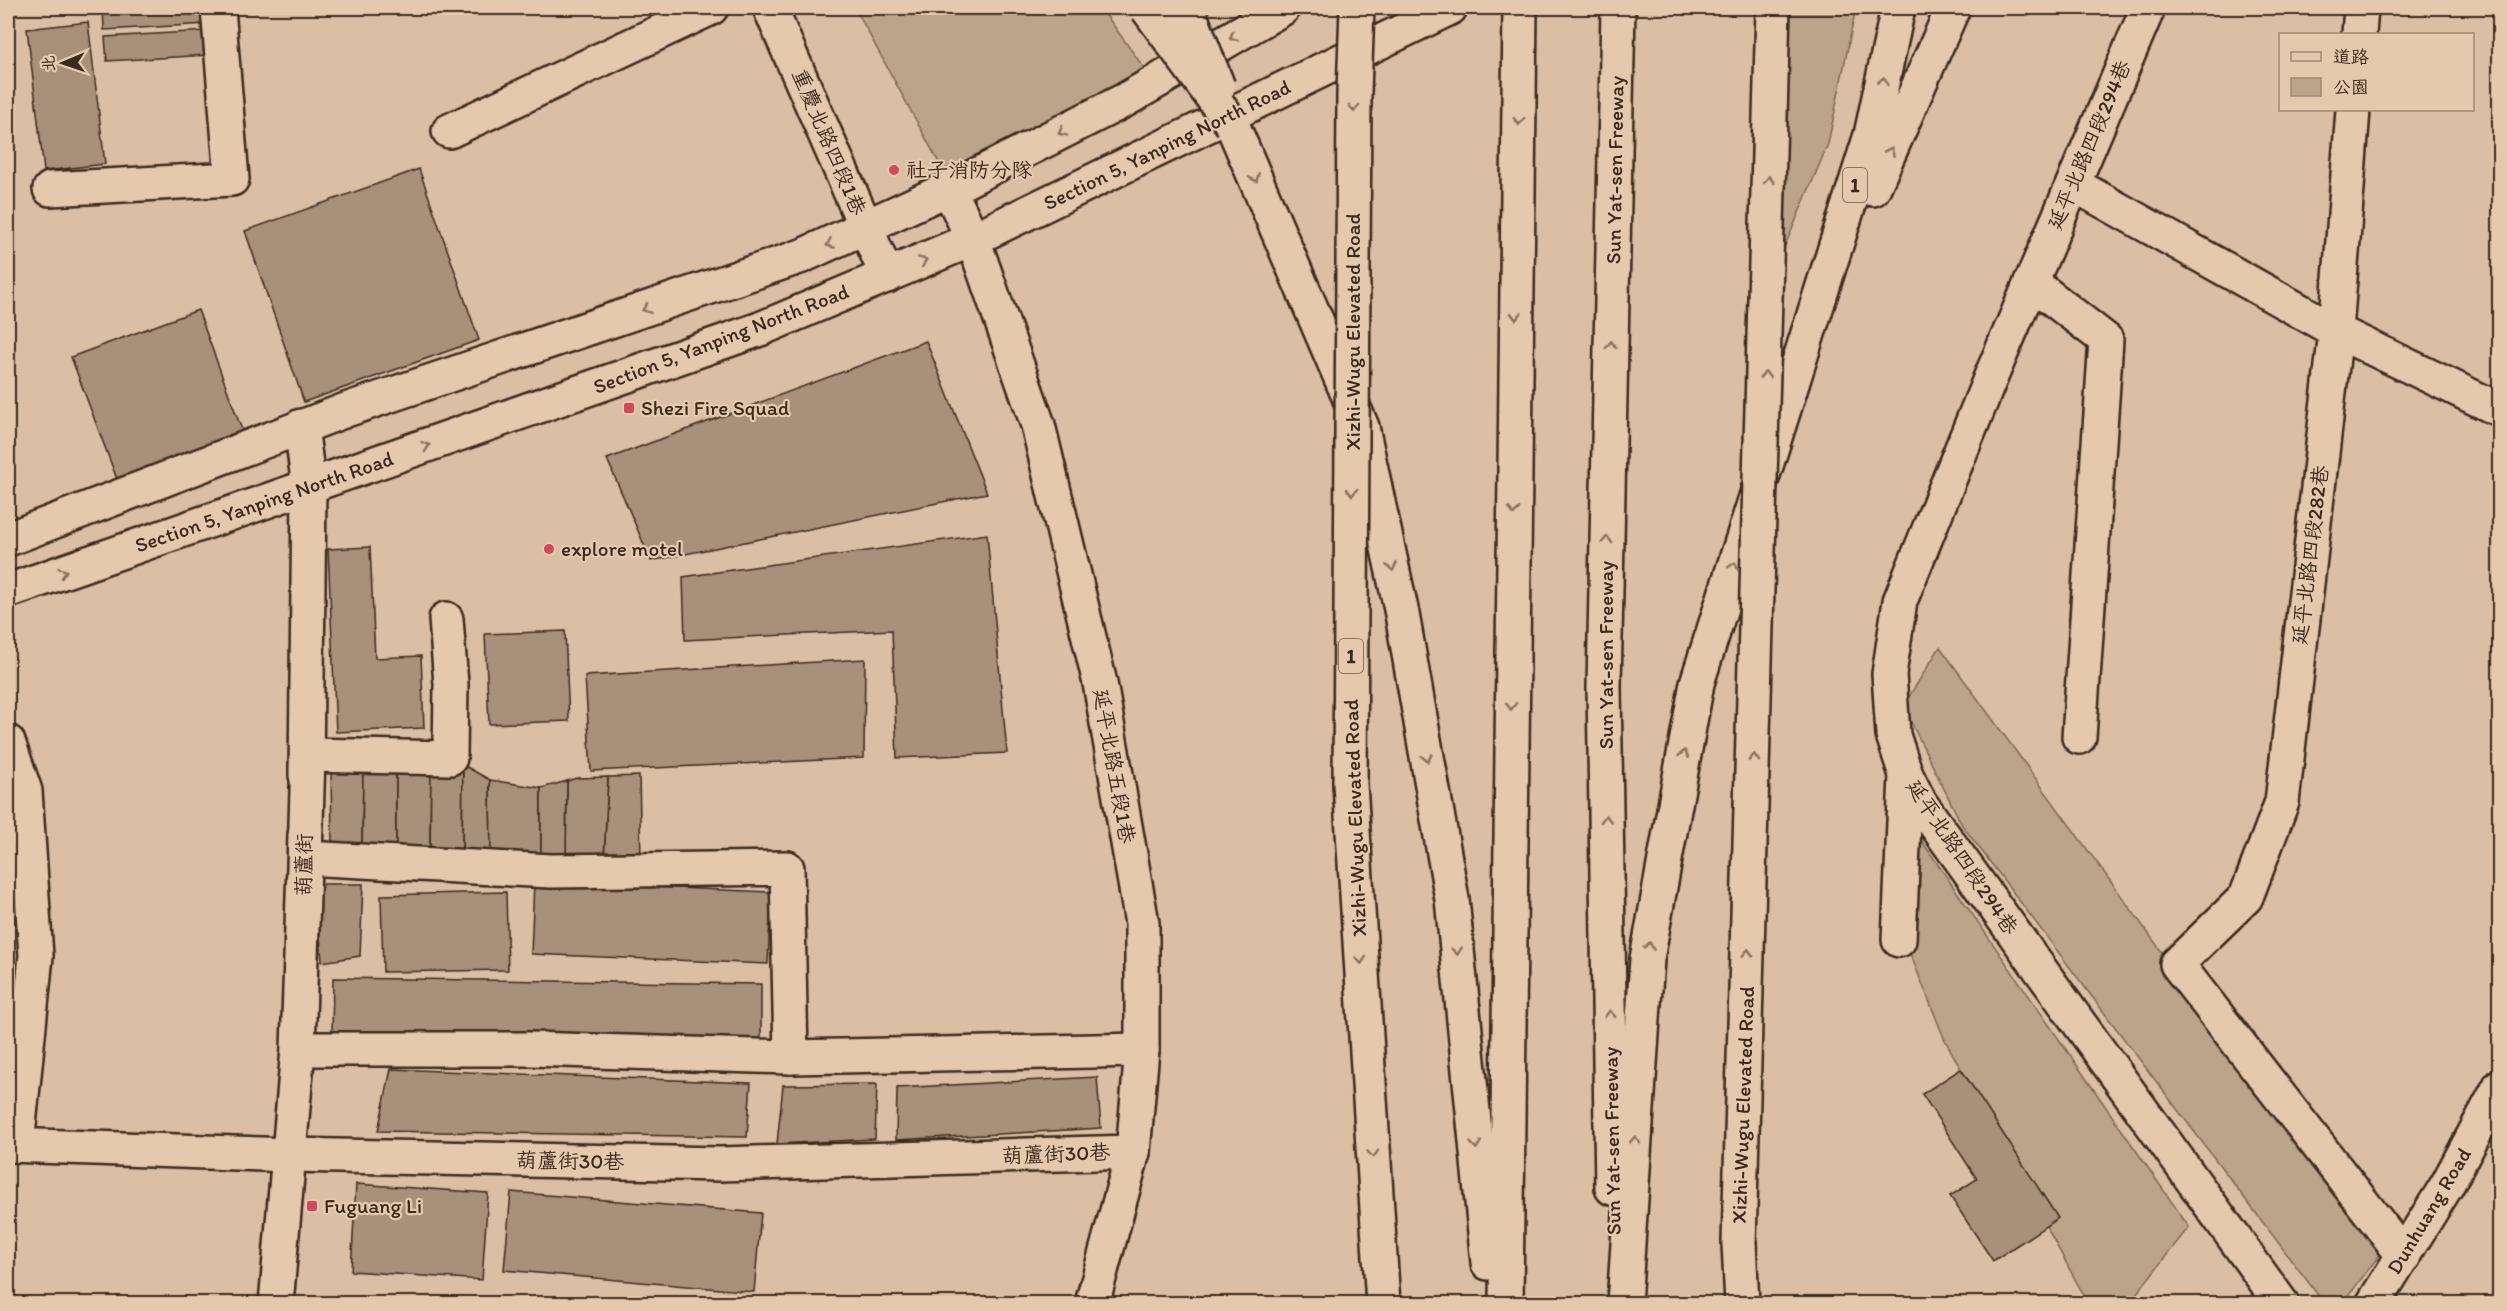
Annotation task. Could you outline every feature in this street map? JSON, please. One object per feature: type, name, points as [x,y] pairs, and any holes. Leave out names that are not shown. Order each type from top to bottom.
[{"type":"main road","points":[[50,189],[232,179],[218,8]]},
{"type":"main road","points":[[449,131],[711,8]]},
{"type":"main road","name":"重慶北路四段1巷","points":[[770,8],[887,276]]},
{"type":"main road","points":[[1147,8],[1232,124]]},
{"type":"main road","points":[[1187,8],[1232,124],[1362,427],[1402,614],[1452,899],[1492,1304]]},
{"type":"main road","points":[[8,539],[301,426],[802,256],[949,189],[1125,100],[1283,8]]},
{"type":"main road","name":"Xizhi-Wugu Elevated Road","points":[[1357,8],[1354,93],[1350,784],[1383,1304]]},
{"type":"main road","name":"Section 5, Yanping North Road","points":[[8,591],[309,488],[760,328],[973,239],[1450,8]]},
{"type":"main road","points":[[1506,1304],[1520,8]]},
{"type":"main road","name":"Sun Yat-sen Freeway","points":[[1614,1304],[1604,686],[1618,8]]},
{"type":"main road","name":"Xizhi-Wugu Elevated Road","points":[[1742,1304],[1739,1243],[1773,8]]},
{"type":"main road","name":"1","points":[[1624,1304],[1647,959],[1697,683],[1871,135],[1898,8]]},
{"type":"main road","points":[[1799,358],[1953,8]]},
{"type":"main road","name":"延平北路四段294巷","points":[[2148,8],[2031,282],[1900,600],[1889,674],[1893,735],[1906,775],[1920,803],[2282,1304]]},
{"type":"main road","points":[[2359,33],[2361,8]]},
{"type":"main road","name":"延平北路四段282巷","points":[[2353,111],[2336,332],[2282,802],[2246,897],[2177,964],[2404,1256]]},
{"type":"main road","points":[[2073,184],[2336,332],[2499,410]]},
{"type":"main road","name":"延平北路五段1巷","points":[[949,189],[973,239],[1038,425],[1100,683],[1142,922],[1142,1050],[1133,1152],[1092,1304]]},
{"type":"main road","points":[[2031,282],[2106,340],[2079,737]]},
{"type":"main road","name":"葫蘆街","points":[[276,1304],[298,1049],[305,858],[309,488],[301,426]]},
{"type":"main road","points":[[446,620],[451,684],[450,758],[308,755],[305,858],[551,871],[788,868],[791,1057]]},
{"type":"main road","points":[[8,742],[25,791],[22,956],[12,1145]]},
{"type":"main road","points":[[1899,940],[1906,775]]},
{"type":"main road","points":[[298,1049],[530,1049],[791,1057],[1142,1050]]},
{"type":"main road","name":"Dunhuang Road","points":[[2373,1304],[2447,1185],[2499,1086]]},
{"type":"main road","name":"葫蘆街30巷","points":[[12,1145],[290,1155],[720,1164],[1133,1152]]},
{"type":"green space","points":[[855,8],[1101,8],[1149,75],[950,183]]},
{"type":"green space","points":[[1787,8],[1856,8],[1828,144],[1782,253]]},
{"type":"green space","points":[[1940,647],[2381,1253],[2343,1303],[2324,1303],[1962,825],[1903,706]]},
{"type":"green space","points":[[1912,827],[2189,1227],[2129,1303],[2088,1303],[1944,1038],[1908,948]]},
{"type":"building","points":[[103,8],[207,8],[208,24],[104,30]]},
{"type":"building","points":[[88,22],[105,164],[44,171],[27,29]]},
{"type":"building","points":[[206,31],[209,55],[107,61],[105,37]]},
{"type":"building","points":[[419,169],[479,340],[304,402],[245,231]]},
{"type":"building","points":[[198,310],[246,441],[120,487],[71,357]]},
{"type":"building","points":[[926,341],[987,493],[651,561],[607,459]]},
{"type":"building","points":[[987,534],[1007,753],[897,758],[892,630],[685,640],[683,577]]},
{"type":"building","points":[[370,547],[375,658],[421,656],[424,728],[336,732],[328,549]]},
{"type":"building","points":[[565,631],[569,721],[489,724],[485,634]]},
{"type":"building","points":[[865,659],[864,758],[591,771],[585,676]]},
{"type":"building","points":[[331,764],[363,765],[362,854],[332,853]]},
{"type":"building","points":[[363,765],[396,765],[396,854],[362,854]]},
{"type":"building","points":[[396,765],[431,765],[430,855],[396,854]]},
{"type":"building","points":[[431,765],[463,765],[462,856],[430,855]]},
{"type":"building","points":[[463,765],[490,780],[491,857],[462,856]]},
{"type":"building","points":[[639,776],[641,860],[604,860],[608,777]]},
{"type":"building","points":[[608,777],[604,860],[566,858],[567,781],[577,778]]},
{"type":"building","points":[[490,780],[541,788],[541,858],[491,857]]},
{"type":"building","points":[[567,781],[566,858],[541,858],[541,788]]},
{"type":"building","points":[[534,882],[771,892],[768,964],[531,954]]},
{"type":"building","points":[[316,884],[363,884],[360,956],[322,962]]},
{"type":"building","points":[[506,892],[508,970],[383,972],[381,895]]},
{"type":"building","points":[[333,978],[761,984],[761,1039],[332,1033]]},
{"type":"building","points":[[391,1069],[751,1083],[747,1137],[378,1131]]},
{"type":"building","points":[[1961,1069],[2058,1218],[1993,1261],[1950,1196],[1977,1179],[1922,1094]]},
{"type":"building","points":[[1097,1077],[1101,1128],[896,1140],[897,1088]]},
{"type":"building","points":[[877,1084],[875,1139],[777,1144],[783,1085]]},
{"type":"building","points":[[356,1184],[488,1193],[482,1280],[351,1271]]},
{"type":"building","points":[[511,1192],[761,1213],[754,1292],[504,1270]]},
{"type":"place","name":"社子消防分隊","points":[[894,170]]},
{"type":"place","name":"Shezi Fire Squad","points":[[629,408]]},
{"type":"place","name":"explore motel","points":[[549,549]]},
{"type":"place","name":"Fuguang Li","points":[[312,1206]]}]
